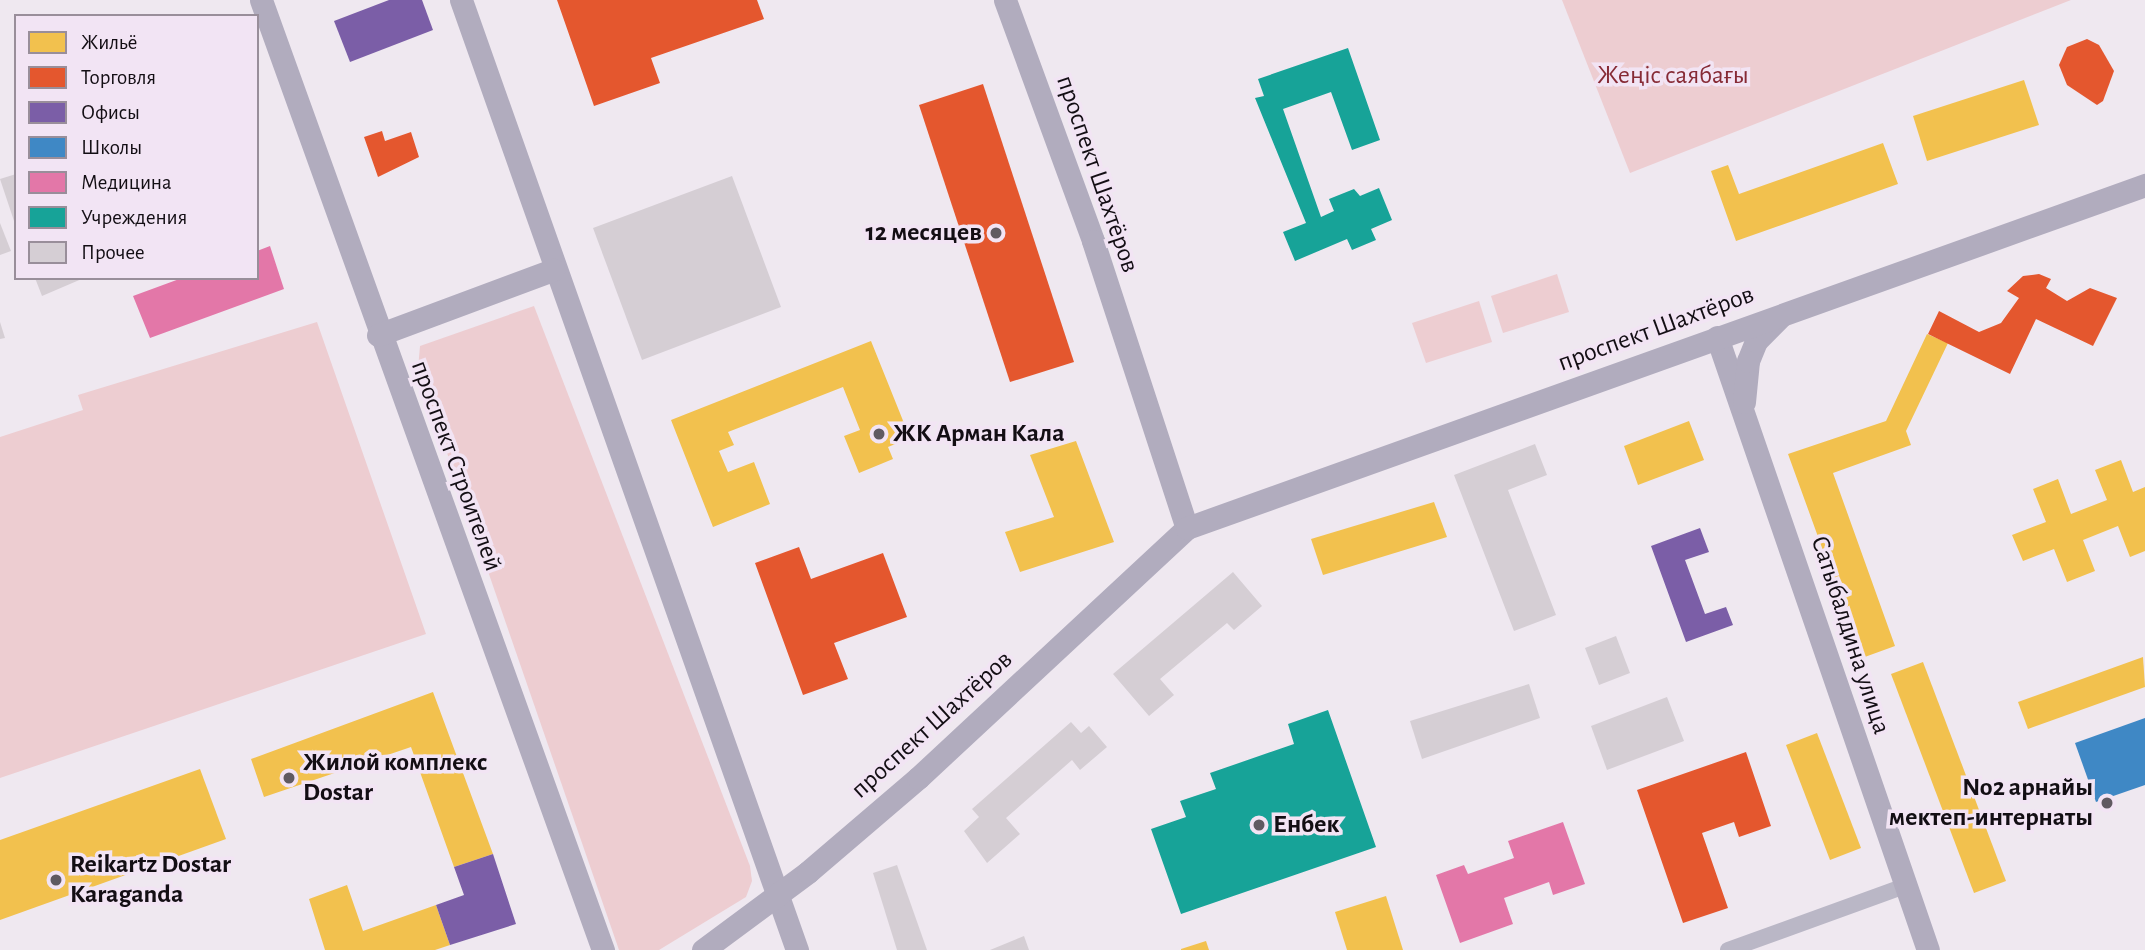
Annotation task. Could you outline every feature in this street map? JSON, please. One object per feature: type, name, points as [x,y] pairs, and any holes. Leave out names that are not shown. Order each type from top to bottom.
[{"type":"main road","name":"проспект Строителей","points":[[261,0],[378,335],[603,950]]},
{"type":"main road","points":[[461,0],[553,270],[797,950]]},
{"type":"main road","name":"проспект Шахтёров","points":[[1005,0],[1093,241],[1186,528]]},
{"type":"main road","name":"проспект Шахтёров","points":[[703,950],[777,894],[918,778],[1186,528],[2145,185]]},
{"type":"main road","points":[[378,335],[553,270]]},
{"type":"main road","points":[[1745,415],[1744,386],[1756,341],[1785,313]]},
{"type":"main road","name":"Сатыбалдина улица","points":[[1717,338],[1928,950]]},
{"type":"street","points":[[1728,950],[1905,886]]},
{"type":"green space","name":"Жеңіс саябағы","points":[[1562,0],[2071,0],[1630,173]]},
{"type":"green space","points":[[1557,274],[1569,312],[1503,333],[1491,296]]},
{"type":"green space","points":[[1479,301],[1492,342],[1426,363],[1412,323]]},
{"type":"green space","points":[[534,306],[750,866],[752,881],[746,897],[659,950],[619,950],[418,369],[420,346]]},
{"type":"green space","points":[[317,322],[426,634],[0,778],[0,437],[83,410],[78,395]]},
{"type":"building: Жильё","points":[[2024,80],[2039,125],[1927,161],[1913,116]]},
{"type":"building: Жильё","points":[[1883,143],[1898,184],[1736,241],[1711,171],[1728,165],[1739,194]]},
{"type":"building: Жильё","points":[[1927,334],[1948,343],[1906,431],[1911,445],[1833,473],[1895,646],[1862,658],[1788,454],[1886,421]]},
{"type":"building: Жильё","name":"ЖК Арман Кала","points":[[871,341],[910,438],[888,447],[893,459],[859,473],[844,436],[860,430],[843,387],[728,432],[734,445],[719,451],[728,472],[754,462],[770,504],[713,527],[671,420]]},
{"type":"building: Жильё","points":[[1689,421],[1704,460],[1638,485],[1624,446]]},
{"type":"building: Жильё","points":[[1076,441],[1114,542],[1020,572],[1005,532],[1054,517],[1030,455]]},
{"type":"building: Жильё","points":[[2121,460],[2133,492],[2145,487],[2145,551],[2130,557],[2118,526],[2083,540],[2095,571],[2067,582],[2054,549],[2023,561],[2012,535],[2046,522],[2033,489],[2058,479],[2071,514],[2107,500],[2095,470]]},
{"type":"building: Жильё","points":[[1434,502],[1447,537],[1323,575],[1311,539]]},
{"type":"building: Жильё","points":[[2143,657],[2145,687],[2028,729],[2018,702]]},
{"type":"building: Жильё","points":[[1923,662],[2006,881],[1974,893],[1891,674]]},
{"type":"building: Жильё","name":"Жилой комплекс Dostar","points":[[433,692],[493,854],[454,867],[411,747],[264,797],[251,759]]},
{"type":"building: Жильё","points":[[1817,733],[1861,848],[1830,860],[1786,745]]},
{"type":"building: Жильё","name":"Reikartz Dostar Karaganda","points":[[200,769],[226,839],[0,920],[0,840]]},
{"type":"building: Жильё","name":"Жилой комплекс Dostar","points":[[347,885],[363,931],[436,905],[450,945],[435,950],[325,950],[309,899]]},
{"type":"building: Жильё","points":[[1386,896],[1403,950],[1347,950],[1335,912]]},
{"type":"building: Жильё","points":[[1206,941],[1209,950],[1181,950],[1181,949]]},
{"type":"building: Торговля","points":[[557,0],[757,0],[764,19],[651,58],[660,83],[594,106]]},
{"type":"building: Торговля","points":[[2087,39],[2099,45],[2114,71],[2103,101],[2097,105],[2067,85],[2059,65],[2067,47]]},
{"type":"building: Торговля","name":"12 месяцев","points":[[983,84],[1074,362],[1010,382],[919,105]]},
{"type":"building: Торговля","points":[[382,131],[385,141],[411,132],[419,157],[378,177],[364,137]]},
{"type":"building: Торговля","points":[[2039,274],[2051,279],[2046,288],[2067,301],[2090,288],[2117,298],[2093,346],[2036,319],[2010,374],[1928,334],[1939,311],[1979,332],[2001,323],[2019,298],[2007,291],[2023,276]]},
{"type":"building: Торговля","points":[[799,547],[811,579],[883,553],[907,617],[834,643],[848,679],[803,695],[755,563]]},
{"type":"building: Торговля","points":[[1746,752],[1771,826],[1739,837],[1734,822],[1702,833],[1728,908],[1683,923],[1637,790]]},
{"type":"building: Офисы","points":[[389,0],[422,0],[433,30],[350,62],[334,21]]},
{"type":"building: Офисы","points":[[1700,528],[1709,552],[1685,560],[1705,614],[1726,607],[1733,625],[1686,642],[1651,546]]},
{"type":"building: Офисы","points":[[493,854],[516,924],[450,945],[436,905],[464,895],[454,867]]},
{"type":"building: Школы","points":[[2145,718],[2145,785],[2096,802],[2075,743]]},
{"type":"building: Медицина","points":[[270,246],[284,289],[150,338],[133,296],[177,280],[259,280],[259,250]]},
{"type":"building: Медицина","points":[[1563,822],[1585,884],[1553,895],[1549,882],[1504,898],[1513,924],[1460,943],[1436,875],[1464,865],[1468,874],[1514,858],[1508,841]]},
{"type":"building: Учреждения","points":[[1348,48],[1380,140],[1352,150],[1331,92],[1283,109],[1321,217],[1334,211],[1329,199],[1354,189],[1360,196],[1379,188],[1392,220],[1371,229],[1376,240],[1352,250],[1347,239],[1295,261],[1283,232],[1306,223],[1255,98],[1264,96],[1258,79]]},
{"type":"building: Учреждения","points":[[1328,710],[1376,847],[1181,914],[1151,829],[1186,817],[1180,801],[1216,789],[1210,773],[1294,744],[1288,724]]},
{"type":"building: Прочее","points":[[14,175],[14,221],[0,179]]},
{"type":"building: Прочее","points":[[732,176],[781,307],[642,360],[593,228]]},
{"type":"building: Прочее","points":[[0,223],[11,251],[0,255]]},
{"type":"building: Прочее","points":[[36,280],[79,280],[42,296]]},
{"type":"building: Прочее","points":[[0,322],[5,338],[0,339]]},
{"type":"building: Прочее","points":[[1535,444],[1547,475],[1508,490],[1556,615],[1514,631],[1454,475]]},
{"type":"building: Прочее","points":[[1233,572],[1262,606],[1234,630],[1227,623],[1160,679],[1174,695],[1149,716],[1113,674]]},
{"type":"building: Прочее","points":[[1616,636],[1630,673],[1599,685],[1585,648]]},
{"type":"building: Прочее","points":[[1529,684],[1540,718],[1422,759],[1410,721]]},
{"type":"building: Прочее","points":[[1667,697],[1684,741],[1607,770],[1591,726]]},
{"type":"building: Прочее","points":[[1071,722],[1081,733],[1089,726],[1107,747],[1080,770],[1072,760],[1006,818],[1020,834],[987,863],[964,831],[979,817],[972,809]]},
{"type":"building: Прочее","points":[[897,865],[927,950],[897,950],[873,873]]},
{"type":"building: Прочее","points":[[1024,936],[1029,950],[990,950]]},
{"type":"place","name":"12 месяцев","points":[[996,233]]},
{"type":"place","name":"ЖК Арман Кала","points":[[879,434]]},
{"type":"place","name":"Жилой комплекс Dostar","points":[[289,778]]},
{"type":"place","name":"No2 арнайы мектеп-интернаты","points":[[2107,803]]},
{"type":"place","name":"Енбек","points":[[1259,825]]},
{"type":"place","name":"Reikartz Dostar Karaganda","points":[[56,880]]}]
